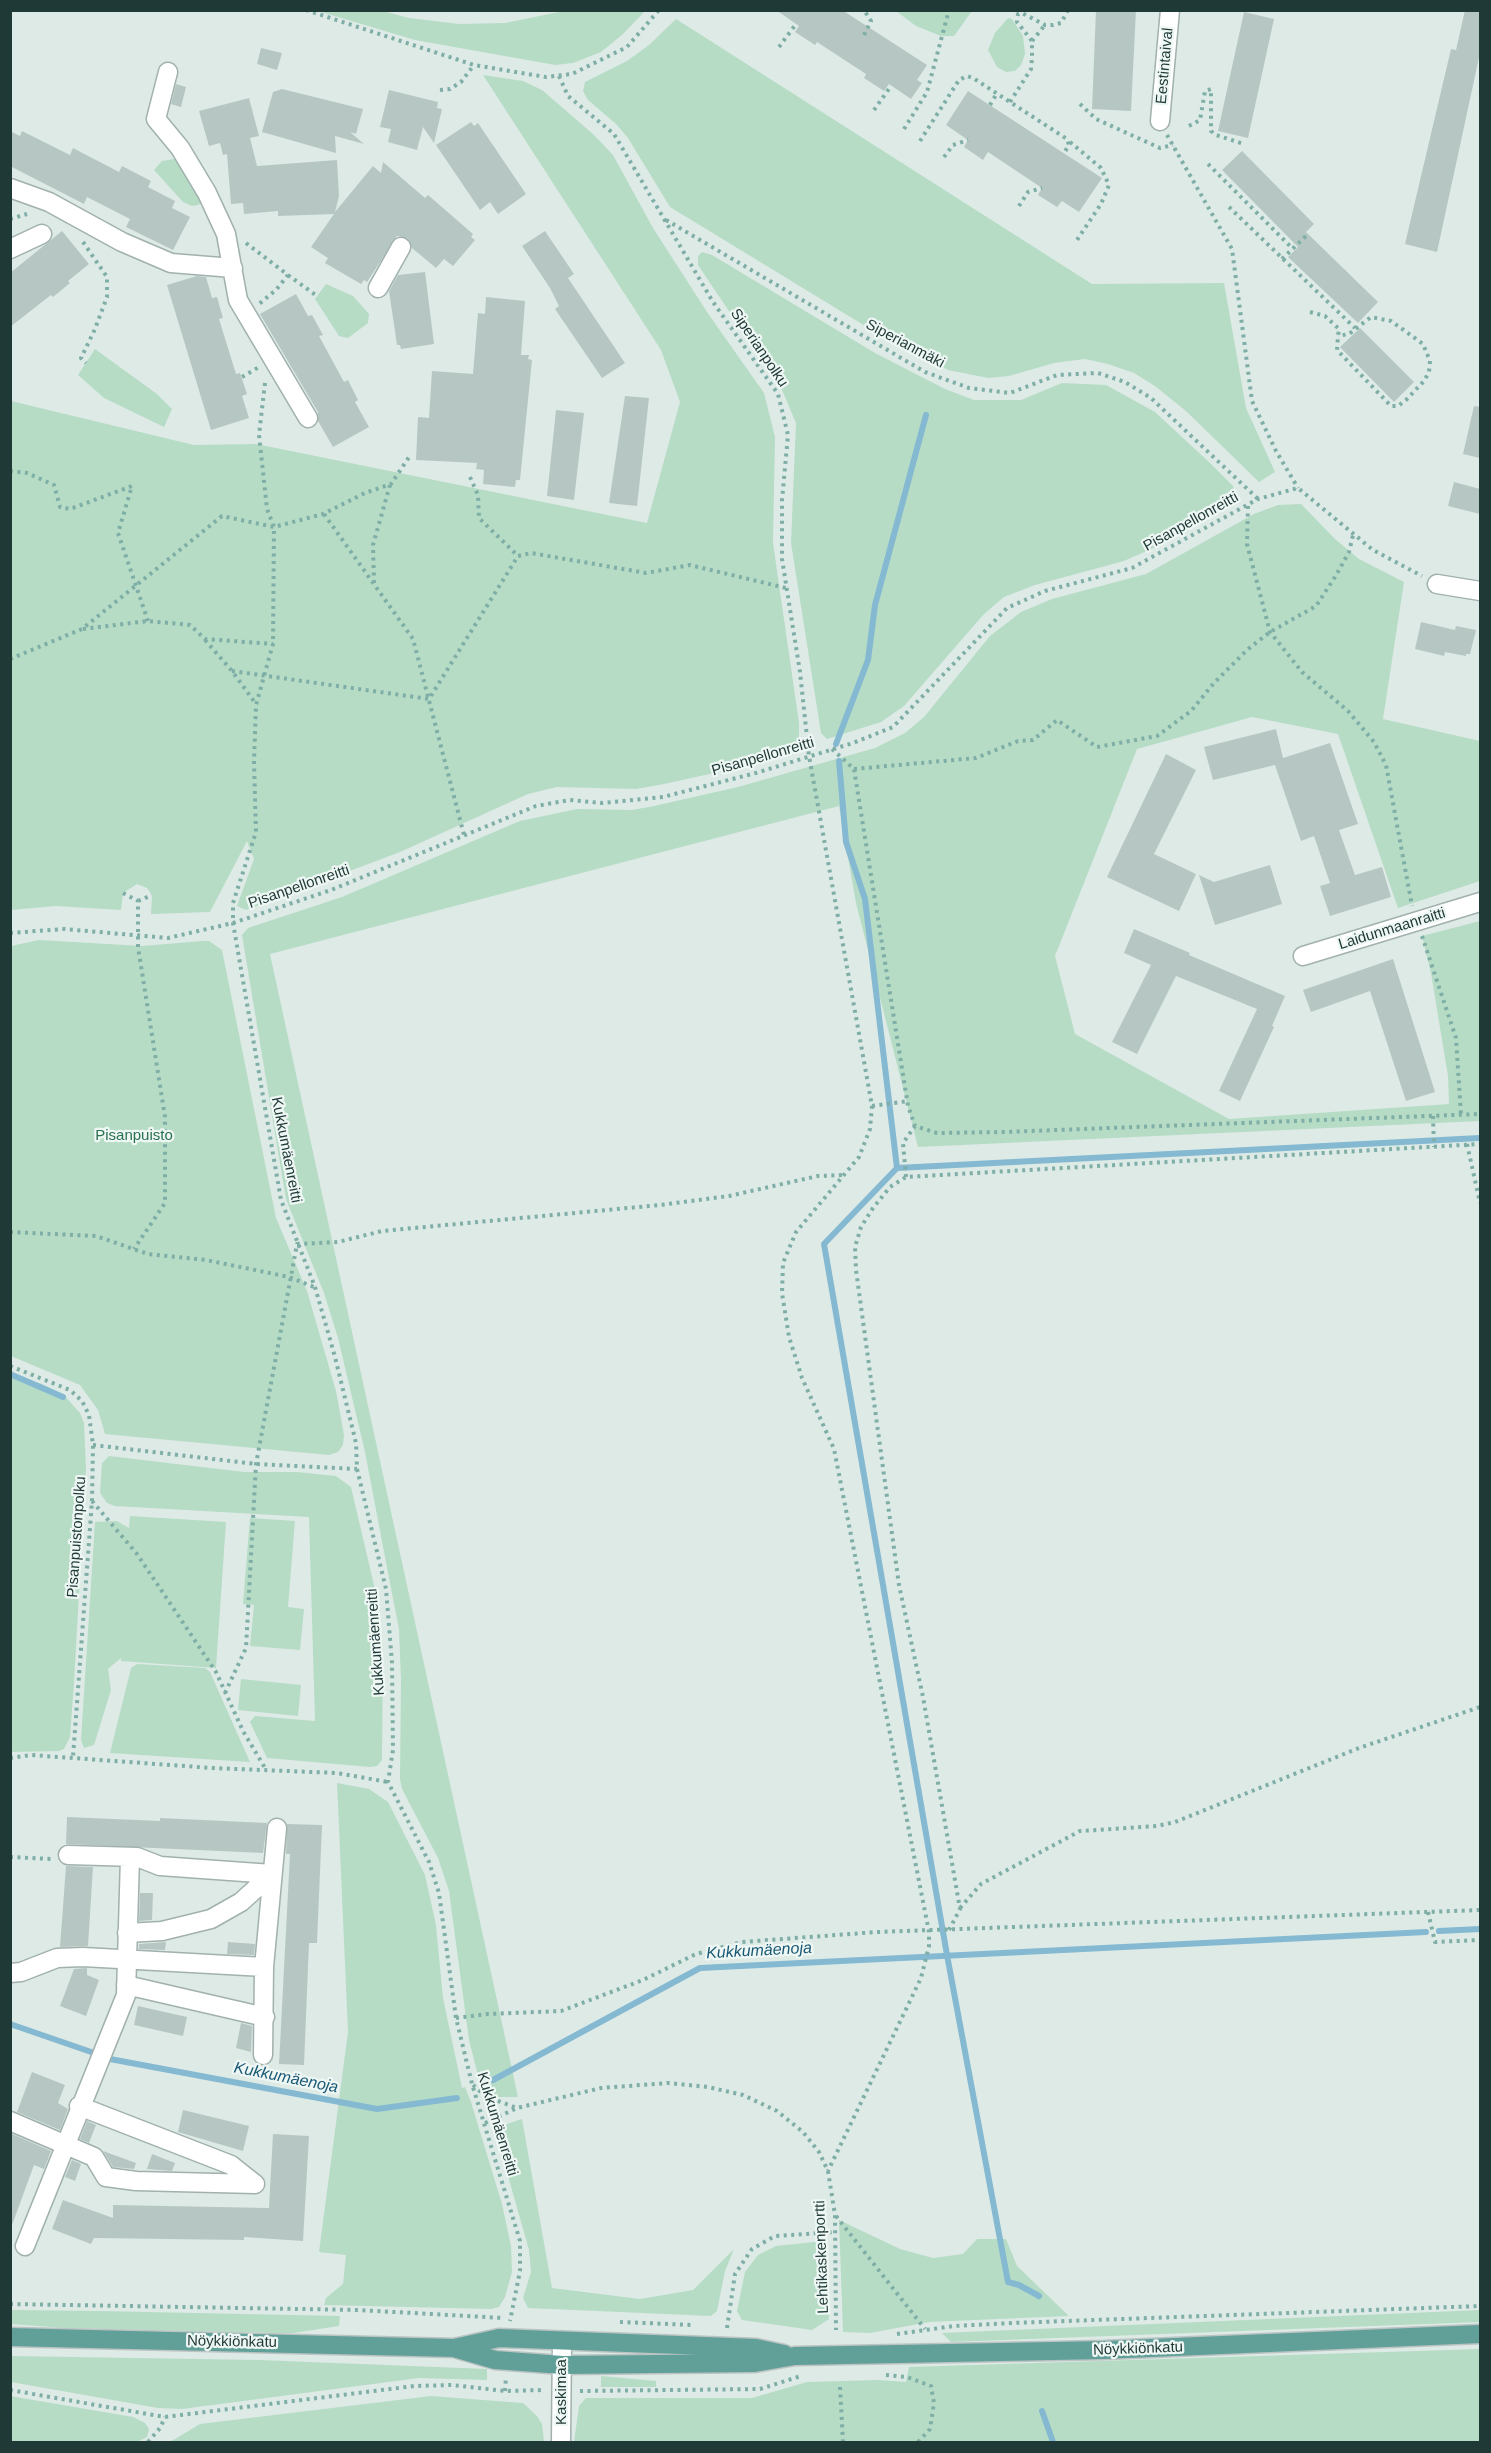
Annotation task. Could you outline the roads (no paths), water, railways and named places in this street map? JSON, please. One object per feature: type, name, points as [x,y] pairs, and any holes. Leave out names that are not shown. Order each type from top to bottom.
[{"type":"main road","name":"Nöykkiönkatu","points":[[454,2348],[495,2360],[562,2365],[755,2363],[795,2356],[1104,2350],[1480,2334]]},
{"type":"main road","name":"Nöykkiönkatu","points":[[10,2337],[454,2348],[499,2338],[756,2348],[795,2356]]},
{"type":"street","name":"Eestintaival","points":[[1160,121],[1170,10]]},
{"type":"street","points":[[168,72],[156,119],[180,148],[207,193],[226,234],[238,300],[308,418]]},
{"type":"street","points":[[10,188],[48,202],[122,242],[171,263],[233,268]]},
{"type":"street","points":[[10,249],[42,234]]},
{"type":"street","points":[[378,288],[401,247]]},
{"type":"street","points":[[1437,584],[1480,591]]},
{"type":"street","name":"Laidunmaanraitti","points":[[1304,956],[1480,902]]},
{"type":"street","points":[[263,2055],[264,1967],[269,1941],[277,1828]]},
{"type":"street","points":[[69,1855],[130,1857],[160,1866],[272,1874]]},
{"type":"street","points":[[25,2246],[126,1995],[130,1857]]},
{"type":"street","points":[[127,1933],[162,1931],[211,1919],[241,1902],[272,1874]]},
{"type":"street","points":[[10,1973],[21,1972],[57,1958],[264,1967]]},
{"type":"street","points":[[126,1985],[265,2017]]},
{"type":"street","points":[[10,2121],[94,2157],[106,2177],[136,2181],[255,2184],[231,2165],[80,2106]]},
{"type":"street","name":"Kaskimaa","points":[[561,2442],[562,2341]]},
{"type":"waterway","points":[[836,744],[868,660],[875,605],[926,415]]},
{"type":"waterway","points":[[839,761],[846,842],[865,899],[897,1168]]},
{"type":"waterway","points":[[1039,2296],[1008,2282],[947,1955],[824,1244],[897,1168],[1480,1138]]},
{"type":"waterway","points":[[10,1374],[63,1397]]},
{"type":"waterway","points":[[1439,1931],[1480,1929]]},
{"type":"waterway","name":"Kukkumäenoja","points":[[493,2080],[700,1968],[1426,1932]]},
{"type":"waterway","name":"Kukkumäenoja","points":[[10,2024],[97,2054]]},
{"type":"waterway","name":"Kukkumäenoja","points":[[110,2059],[377,2109],[457,2098]]},
{"type":"waterway","points":[[1042,2411],[1053,2442]]},
{"type":"park label","name":"Pisanpuisto","points":[[134,1136]]}]
